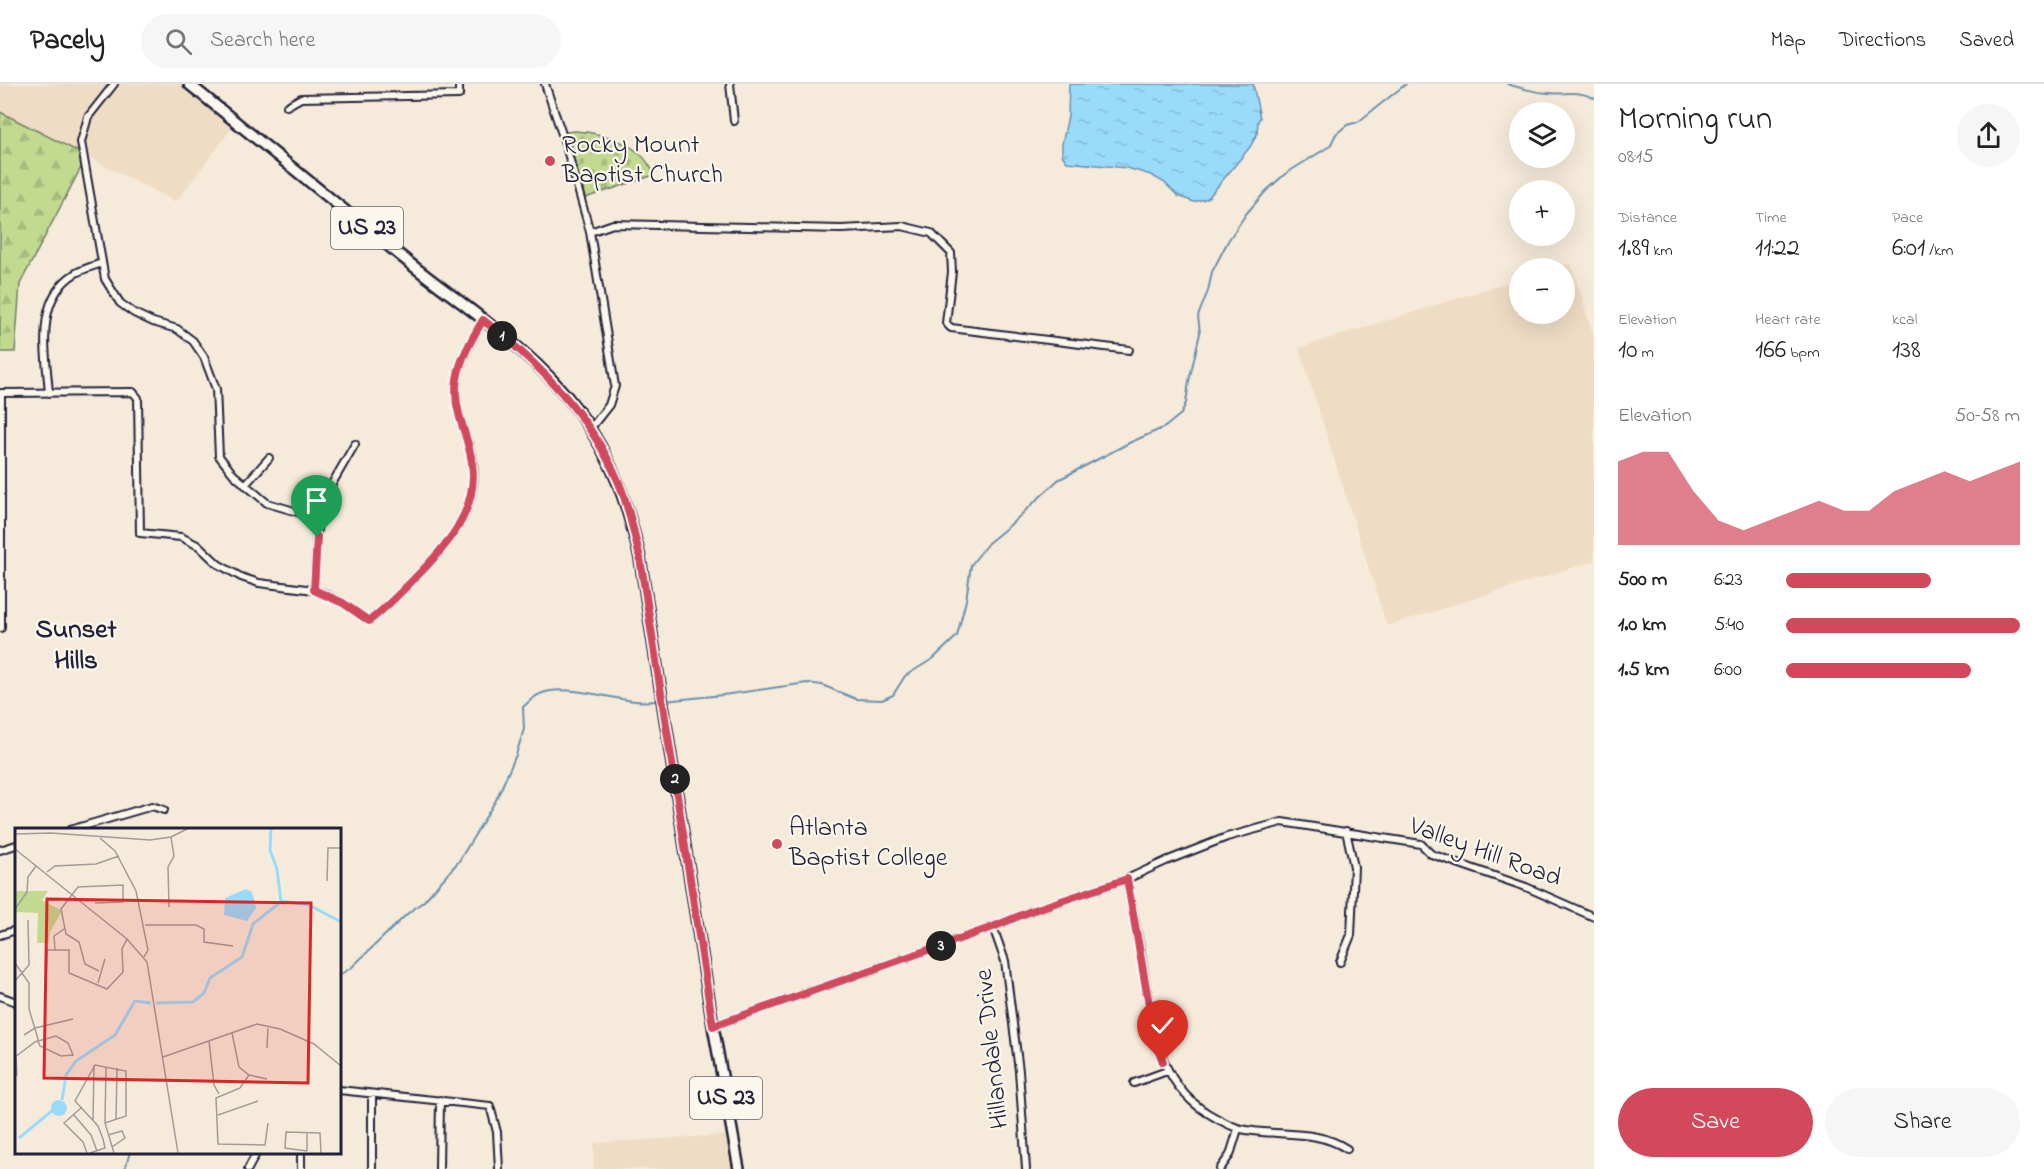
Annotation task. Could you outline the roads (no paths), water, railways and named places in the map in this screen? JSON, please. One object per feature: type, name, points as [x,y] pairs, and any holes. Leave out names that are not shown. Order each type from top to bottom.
[{"type":"main road","name":"US 23","points":[[189,84],[483,320],[544,373],[567,398],[608,459],[628,508],[640,558],[713,1026],[739,1169]]},
{"type":"street","points":[[114,84],[88,117],[81,142],[105,279],[120,303],[134,313],[153,322],[177,329],[194,341],[204,357],[216,389],[219,456],[234,475],[267,503],[301,513],[318,515]]},
{"type":"street","points":[[287,106],[301,98],[459,95],[459,84]]},
{"type":"street","points":[[545,84],[566,146],[590,232],[615,386],[609,405],[590,429]]},
{"type":"street","points":[[730,84],[734,121]]},
{"type":"street","points":[[590,232],[613,224],[841,229],[902,226],[931,233],[951,253],[952,272],[946,323],[951,328],[1129,350]]},
{"type":"street","points":[[49,393],[45,340],[46,312],[63,283],[78,272],[102,263]]},
{"type":"street","points":[[1,628],[1,393],[134,392],[138,398],[140,533],[181,537],[200,546],[218,564],[241,577],[259,583],[314,590],[343,603],[369,621],[441,552],[463,520],[473,483],[473,464],[455,398],[456,379],[464,353],[483,320]]},
{"type":"street","points":[[314,590],[318,508],[355,444]]},
{"type":"street","points":[[245,485],[269,458]]},
{"type":"street","points":[[77,828],[152,806],[164,810]]},
{"type":"street","name":"Valley Hill Road","points":[[713,1026],[993,927],[1031,911],[1127,879],[1227,837],[1282,822],[1421,844],[1431,854],[1526,887],[1594,917]]},
{"type":"street","points":[[1340,962],[1351,935],[1354,878],[1354,867],[1346,831]]},
{"type":"street","points":[[0,850],[15,845]]},
{"type":"street","points":[[1127,879],[1155,1039],[1167,1071],[1195,1104],[1238,1129],[1312,1135],[1335,1141],[1347,1149]]},
{"type":"street","name":"Hillandale Drive","points":[[993,927],[1005,961],[1019,1071],[1026,1169]]},
{"type":"street","points":[[0,934],[15,930]]},
{"type":"street","points":[[0,996],[15,1002]]},
{"type":"street","points":[[1134,1083],[1167,1071]]},
{"type":"street","points":[[340,1090],[490,1106],[497,1132],[499,1169]]},
{"type":"street","points":[[372,1094],[372,1169]]},
{"type":"street","points":[[439,1169],[440,1100]]},
{"type":"street","points":[[1220,1169],[1230,1155],[1238,1129]]},
{"type":"street","points":[[248,1169],[256,1154]]},
{"type":"water","points":[[1069,84],[1253,84],[1260,118],[1257,134],[1250,147],[1208,198],[1194,202],[1178,196],[1165,183],[1151,175],[1127,168],[1067,162],[1062,155],[1062,144],[1068,116]]},
{"type":"waterway","points":[[664,701],[807,683],[822,685],[856,699],[882,700],[893,695],[905,676],[934,658],[957,636],[966,600],[971,565],[988,543],[1058,480],[1165,427],[1181,414],[1186,403],[1200,333],[1198,316],[1208,291],[1212,272],[1228,241],[1246,214],[1285,174],[1330,146],[1336,134],[1347,125],[1358,122],[1406,84]]},
{"type":"waterway","points":[[1507,84],[1538,92],[1576,93],[1594,98]]},
{"type":"waterway","points":[[340,974],[351,968],[407,914],[424,901],[459,861],[496,800],[516,755],[524,729],[523,707],[532,699],[547,691],[559,690],[635,701],[658,701]]},
{"type":"waterway","points":[[125,1169],[129,1154]]},
{"type":"place","name":"Rocky Mount Baptist Church","points":[[550,161]]},
{"type":"place","name":"Atlanta Baptist College","points":[[777,844]]},
{"type":"district","name":"Sunset Hills","points":[[76,646]]}]
